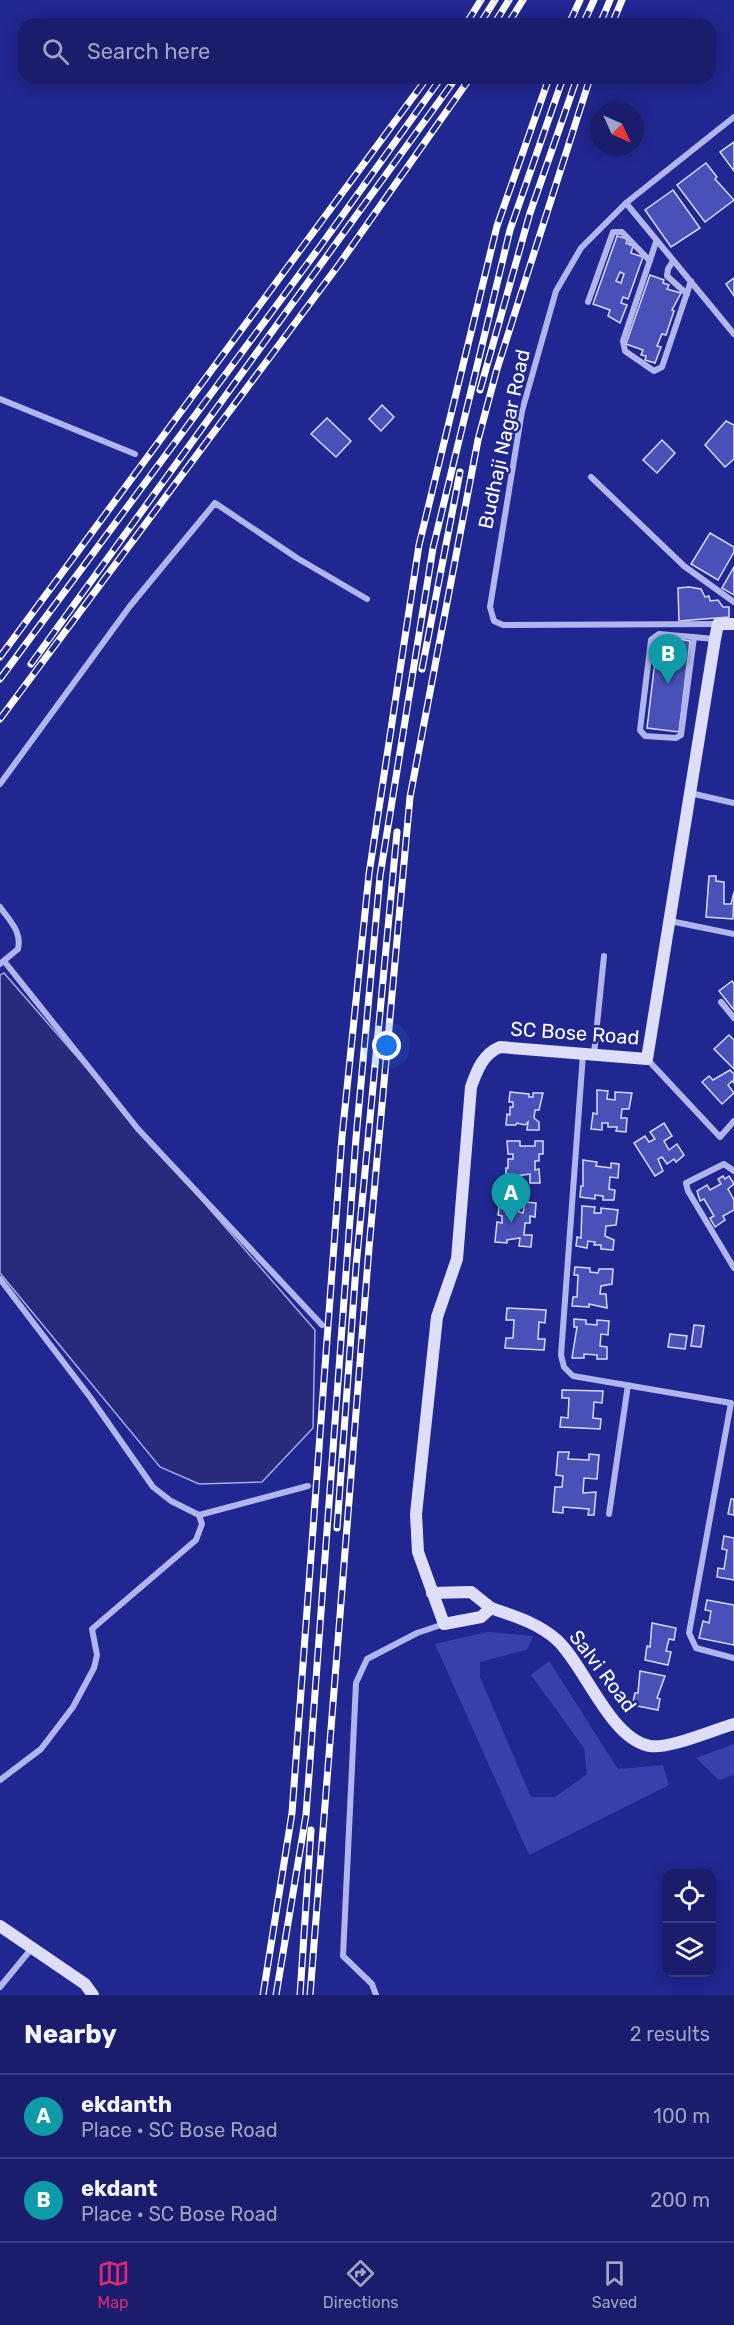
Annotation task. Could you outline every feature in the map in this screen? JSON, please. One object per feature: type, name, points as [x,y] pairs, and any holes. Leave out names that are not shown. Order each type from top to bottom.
[{"type":"street","name":"Budhaji Nagar Road","points":[[718,624],[503,625],[498,624],[491,615],[490,607],[497,549],[522,411],[556,291],[581,248],[626,203],[734,117]]},
{"type":"street","points":[[626,203],[734,334]]},
{"type":"street","points":[[588,303],[613,232],[622,232],[650,261]]},
{"type":"street","points":[[657,242],[623,341],[625,351],[654,370],[660,370],[691,281]]},
{"type":"street","points":[[673,261],[668,268],[667,276],[687,294]]},
{"type":"street","points":[[0,399],[135,454]]},
{"type":"street","points":[[591,477],[684,566],[734,602]]},
{"type":"street","points":[[0,784],[130,606],[215,503],[297,558],[367,599]]},
{"type":"street","points":[[718,624],[734,624]]},
{"type":"street","name":"SC Bose Road","points":[[444,1624],[418,1552],[416,1515],[437,1317],[457,1259],[471,1087],[484,1059],[491,1051],[500,1047],[647,1059],[718,624]]},
{"type":"street","points":[[694,637],[681,735],[676,738],[645,736],[640,730],[651,640],[659,633],[715,639]]},
{"type":"street","points":[[689,793],[734,803]]},
{"type":"street","points":[[0,908],[16,930],[20,941],[18,949],[2,962],[138,1129],[322,1325]]},
{"type":"street","points":[[668,921],[734,934]]},
{"type":"street","points":[[604,956],[588,1054],[561,1354],[564,1367],[573,1376],[732,1404],[690,1633],[696,1648],[734,1658]]},
{"type":"street","points":[[721,1002],[734,1018]]},
{"type":"street","points":[[647,1059],[720,1137],[734,1121]]},
{"type":"street","points":[[733,1264],[688,1191],[686,1183],[724,1164],[734,1171]]},
{"type":"street","points":[[0,1279],[90,1397],[153,1487],[171,1501],[199,1515],[309,1486]]},
{"type":"street","points":[[609,1514],[628,1385]]},
{"type":"street","points":[[0,1779],[41,1749],[73,1707],[94,1668],[97,1655],[93,1629],[196,1539],[202,1524],[199,1515]]},
{"type":"street","name":"Salvi Road","points":[[432,1593],[471,1592],[491,1608],[527,1621],[558,1641],[610,1714],[624,1730],[649,1746],[662,1746],[734,1724]]},
{"type":"street","points":[[376,1995],[372,1984],[343,1956],[356,1683],[367,1659],[417,1633],[444,1624],[481,1617],[491,1608]]},
{"type":"street","points":[[0,1926],[34,1947],[85,1984],[93,1995]]},
{"type":"street","points":[[0,1987],[34,1947]]},
{"type":"shaded area","points":[[4,973],[315,1330],[313,1428],[262,1482],[199,1484],[160,1467],[0,1273],[0,975]]},
{"type":"shaded area","points":[[488,1632],[533,1636],[527,1650],[480,1662],[480,1677],[531,1797],[555,1797],[587,1774],[584,1748],[531,1675],[549,1661],[618,1769],[663,1765],[669,1785],[529,1855],[435,1644]]},
{"type":"shaded area","points":[[734,1744],[734,1775],[719,1780],[696,1758]]},
{"type":"building","points":[[734,142],[734,171],[720,152]]},
{"type":"building","points":[[706,163],[717,177],[715,179],[734,200],[705,222],[677,185]]},
{"type":"building","points":[[673,190],[700,228],[671,247],[645,210]]},
{"type":"building","points":[[617,236],[628,239],[626,243],[633,246],[631,253],[643,257],[628,299],[623,297],[621,303],[627,305],[620,323],[608,316],[610,310],[593,304]],"holes":[[[620,272],[624,274],[621,283],[616,281]]]},
{"type":"building","points":[[650,275],[664,280],[663,283],[669,285],[667,289],[681,293],[672,310],[674,311],[666,335],[662,334],[657,346],[661,347],[655,363],[645,360],[646,356],[641,355],[643,350],[626,344]]},
{"type":"building","points":[[734,278],[734,296],[726,284]]},
{"type":"building","points":[[382,405],[394,417],[381,431],[369,419]]},
{"type":"building","points":[[327,418],[351,441],[336,457],[311,434]]},
{"type":"building","points":[[726,421],[734,425],[734,459],[725,467],[705,445]]},
{"type":"building","points":[[662,440],[675,453],[657,473],[643,460]]},
{"type":"building","points":[[710,533],[734,547],[734,552],[718,580],[691,564]]},
{"type":"building","points":[[734,567],[734,595],[722,588]]},
{"type":"building","points":[[678,588],[701,589],[705,597],[709,596],[710,601],[718,600],[723,607],[729,607],[729,617],[679,621]]},
{"type":"building","points":[[658,636],[690,641],[679,732],[647,728]]},
{"type":"building","points":[[709,876],[716,876],[716,881],[724,882],[724,904],[731,904],[734,892],[733,919],[706,917]]},
{"type":"building","points":[[732,981],[734,984],[734,1010],[719,991]]},
{"type":"building","points":[[729,1035],[734,1040],[734,1069],[714,1049]]},
{"type":"building","points":[[730,1070],[734,1074],[734,1083],[732,1081],[728,1085],[734,1093],[722,1104],[702,1082],[709,1076],[713,1080]]},
{"type":"building","points":[[597,1090],[608,1091],[607,1099],[615,1100],[615,1092],[632,1093],[629,1109],[622,1109],[621,1118],[627,1118],[626,1132],[616,1131],[617,1127],[608,1127],[608,1123],[602,1123],[602,1130],[591,1129],[593,1113],[597,1114]]},
{"type":"building","points":[[510,1092],[529,1094],[529,1097],[533,1097],[533,1093],[543,1093],[539,1110],[535,1110],[534,1118],[539,1122],[539,1130],[527,1130],[528,1122],[525,1125],[517,1123],[506,1125],[507,1114],[510,1115],[510,1107],[513,1107],[513,1102],[509,1102]]},
{"type":"building","points":[[664,1123],[672,1136],[664,1141],[669,1150],[677,1144],[684,1155],[676,1162],[674,1159],[667,1164],[662,1157],[658,1159],[663,1171],[655,1176],[634,1143],[645,1136],[649,1142],[655,1139],[650,1132]]},
{"type":"building","points":[[507,1141],[520,1141],[520,1146],[535,1146],[535,1141],[543,1141],[543,1154],[539,1154],[539,1161],[535,1161],[535,1170],[539,1169],[540,1183],[530,1183],[530,1174],[516,1176],[516,1182],[506,1182],[508,1159],[513,1159],[513,1154],[508,1154]]},
{"type":"building","points":[[583,1160],[597,1162],[596,1166],[611,1168],[611,1163],[619,1164],[618,1178],[610,1177],[609,1189],[615,1190],[614,1200],[603,1200],[603,1196],[595,1195],[595,1199],[580,1197],[581,1186],[583,1186]]},
{"type":"building","points":[[723,1176],[725,1179],[729,1176],[734,1184],[728,1189],[734,1200],[734,1210],[723,1216],[725,1220],[715,1227],[710,1218],[714,1216],[704,1199],[700,1201],[697,1191],[707,1185],[710,1190],[721,1184],[718,1179]]},
{"type":"building","points":[[500,1200],[511,1201],[511,1207],[519,1208],[519,1212],[523,1213],[525,1202],[536,1203],[535,1217],[530,1216],[530,1223],[525,1223],[524,1235],[532,1235],[531,1247],[519,1246],[520,1238],[507,1240],[507,1243],[495,1242],[497,1222],[502,1223],[502,1216],[498,1215]]},
{"type":"building","points":[[582,1206],[595,1207],[594,1213],[601,1213],[601,1208],[618,1210],[616,1225],[606,1226],[605,1236],[614,1240],[613,1250],[601,1249],[601,1245],[594,1245],[595,1242],[588,1241],[587,1248],[576,1246],[577,1237],[581,1238]]},
{"type":"building","points":[[575,1267],[590,1268],[590,1272],[598,1273],[599,1269],[613,1269],[612,1284],[601,1286],[600,1294],[606,1294],[607,1308],[589,1304],[589,1307],[572,1306],[573,1297],[577,1297],[578,1275],[574,1275]]},
{"type":"building","points":[[507,1308],[546,1310],[545,1323],[539,1322],[538,1339],[545,1339],[544,1350],[505,1348],[506,1338],[513,1338],[514,1320],[506,1320]]},
{"type":"building","points":[[574,1319],[586,1320],[586,1324],[597,1325],[597,1320],[609,1321],[608,1335],[601,1334],[600,1346],[607,1347],[607,1359],[597,1359],[597,1355],[584,1354],[584,1358],[572,1358],[577,1327],[574,1327]]},
{"type":"building","points":[[694,1325],[704,1326],[701,1347],[691,1346]]},
{"type":"building","points":[[670,1334],[687,1336],[685,1349],[668,1347]]},
{"type":"building","points":[[562,1390],[603,1391],[602,1403],[594,1402],[593,1418],[601,1419],[600,1429],[560,1427],[561,1417],[568,1418],[569,1398],[562,1398]]},
{"type":"building","points":[[558,1452],[569,1452],[568,1459],[589,1460],[589,1454],[599,1455],[597,1479],[584,1478],[583,1493],[596,1492],[594,1515],[588,1515],[589,1509],[563,1507],[563,1513],[553,1512],[555,1487],[562,1487],[563,1476],[556,1475]]},
{"type":"building","points":[[731,1499],[734,1499],[734,1515],[728,1514]]},
{"type":"building","points":[[724,1536],[734,1538],[734,1580],[717,1577],[718,1568],[724,1569],[727,1550],[722,1549]]},
{"type":"building","points":[[707,1600],[734,1605],[734,1645],[699,1638],[703,1621],[709,1623],[711,1611],[705,1610]]},
{"type":"building","points":[[652,1623],[676,1628],[674,1640],[669,1639],[666,1651],[671,1652],[668,1665],[645,1660],[647,1646],[650,1647]]},
{"type":"building","points":[[640,1671],[665,1676],[657,1698],[660,1699],[658,1710],[632,1705],[635,1693],[638,1693]]},
{"type":"railway","points":[[470,18],[481,0]]},
{"type":"railway","points":[[484,18],[495,0]]},
{"type":"railway","points":[[498,18],[509,0]]},
{"type":"railway","points":[[512,18],[523,0]]},
{"type":"railway","points":[[572,18],[580,0]]},
{"type":"railway","points":[[586,18],[594,0]]},
{"type":"railway","points":[[602,18],[610,0]]},
{"type":"railway","points":[[614,18],[622,0]]},
{"type":"railway","points":[[0,657],[423,84]]},
{"type":"railway","points":[[0,679],[319,248],[437,84]]},
{"type":"railway","points":[[31,664],[452,84]]},
{"type":"railway","points":[[0,719],[340,263],[466,84]]},
{"type":"railway","points":[[263,1995],[292,1813],[342,1137],[369,874],[419,545],[497,226],[547,84]]},
{"type":"railway","points":[[276,1995],[306,1815],[356,1138],[380,876],[433,548],[510,230],[561,84]]},
{"type":"railway","points":[[480,390],[530,213],[575,84]]},
{"type":"railway","points":[[310,1995],[369,1248],[410,797],[478,440],[497,369],[588,84]]},
{"type":"railway","points":[[422,669],[460,472]]},
{"type":"railway","points":[[337,1528],[356,1267],[397,832]]},
{"type":"railway","points":[[300,1995],[311,1830]]},
{"type":"place","name":"ekdant","points":[[668,684]]},
{"type":"place","name":"ekdanth","points":[[511,1223]]}]
